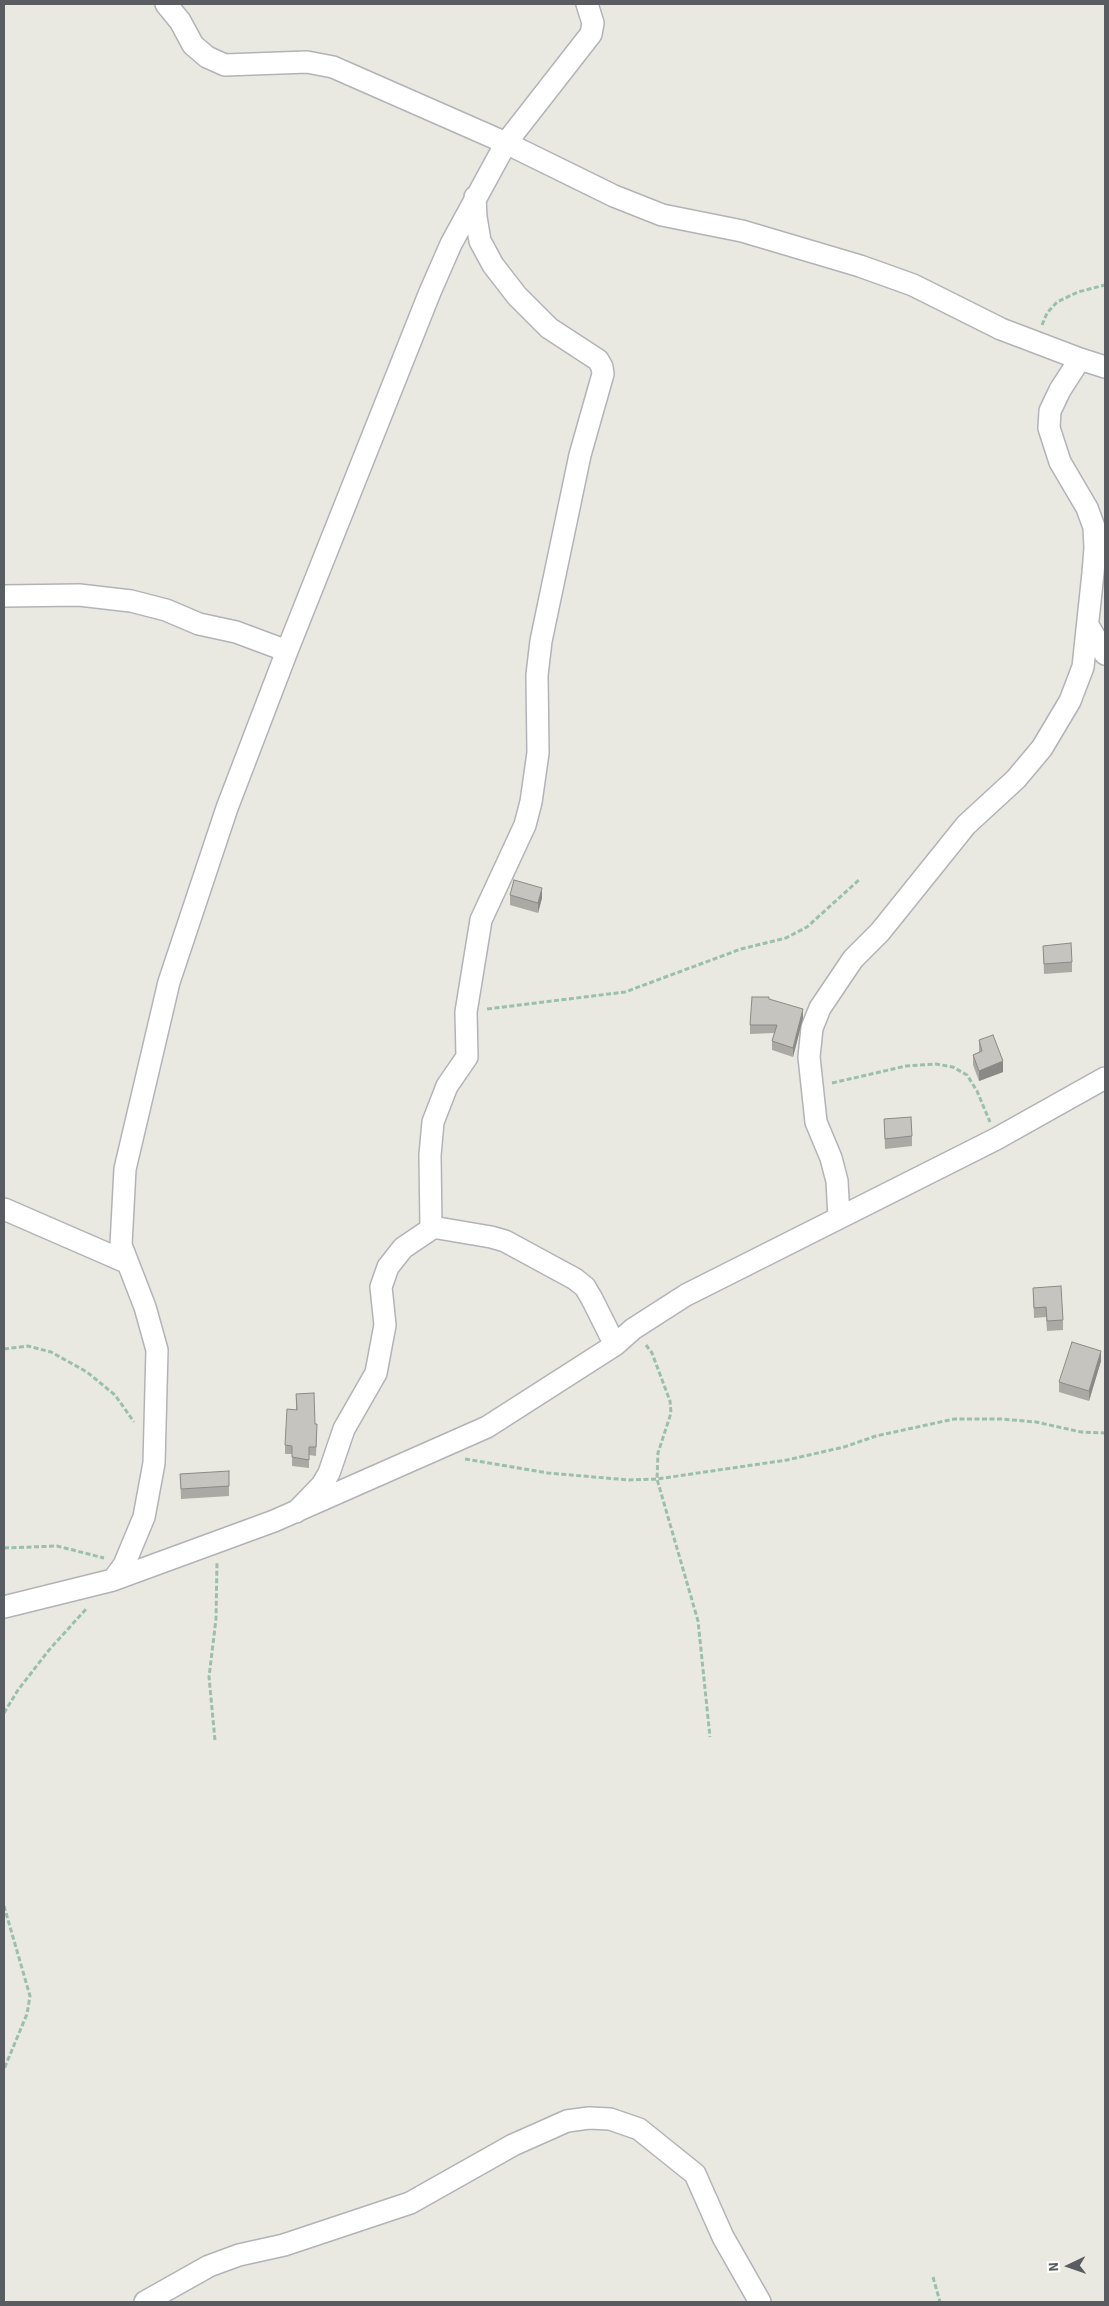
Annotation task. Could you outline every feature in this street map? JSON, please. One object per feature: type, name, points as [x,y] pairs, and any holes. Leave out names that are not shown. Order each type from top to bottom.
[{"type":"street","points":[[166,4],[180,21],[193,45],[207,57],[225,65],[298,62],[333,66],[506,143],[614,196],[662,216],[742,231],[860,266],[913,285],[1001,329],[1080,360],[1105,367]]},
{"type":"street","points":[[118,1572],[144,1517],[154,1463],[158,1368],[155,1338],[121,1245],[125,1169],[169,982],[227,808],[286,651],[451,244],[506,143],[591,34],[593,23],[587,4]]},
{"type":"street","points":[[296,1512],[322,1485],[329,1473],[344,1429],[376,1373],[385,1325],[381,1287],[388,1267],[399,1252],[428,1232],[432,1227],[430,1156],[433,1122],[447,1086],[467,1057],[466,1012],[481,920],[525,825],[531,802],[538,753],[537,676],[541,641],[580,455],[603,374],[598,360],[549,328],[517,296],[493,265],[480,241],[475,197]]},
{"type":"street","points":[[451,244],[480,241]]},
{"type":"street","points":[[839,1218],[837,1181],[831,1158],[818,1129],[809,1058],[812,1028],[824,1001],[853,959],[880,932],[966,825],[1016,779],[1042,748],[1070,701],[1083,667],[1095,548],[1094,527],[1087,508],[1060,462],[1049,428],[1050,411],[1060,390],[1080,360]]},
{"type":"street","points":[[4,596],[79,595],[131,601],[166,610],[198,624],[245,635],[286,651]]},
{"type":"street","points":[[1088,627],[1105,654]]},
{"type":"street","points":[[4,1607],[218,1540],[296,1512],[487,1427],[615,1345],[633,1329],[686,1295],[996,1139],[1105,1078]]},
{"type":"street","points":[[4,1209],[126,1262]]},
{"type":"street","points":[[432,1227],[504,1241],[575,1279],[585,1287],[615,1345]]},
{"type":"street","points":[[145,2302],[210,2266],[239,2255],[284,2245],[410,2202],[513,2145],[567,2121],[588,2118],[610,2120],[639,2129],[695,2174],[723,2237],[760,2302]]},
{"type":"path","points":[[1038,342],[1047,313],[1057,302],[1078,292],[1105,285]]},
{"type":"path","points":[[466,1012],[625,992],[734,952],[786,938],[807,927],[860,879]]},
{"type":"path","points":[[813,1087],[906,1066],[936,1064],[953,1067],[967,1075],[978,1091],[996,1139]]},
{"type":"path","points":[[633,1329],[652,1353],[670,1401],[671,1413],[658,1453],[657,1479],[698,1621],[710,1737]]},
{"type":"path","points":[[4,1349],[28,1346],[51,1352],[88,1372],[115,1394],[138,1430]]},
{"type":"path","points":[[427,1454],[548,1473],[629,1480],[657,1479],[787,1460],[844,1447],[876,1436],[954,1419],[1002,1419],[1036,1422],[1081,1432],[1105,1433]]},
{"type":"path","points":[[215,1740],[209,1676],[216,1619],[218,1540]]},
{"type":"path","points":[[4,1548],[56,1546],[95,1554],[118,1572]]},
{"type":"path","points":[[4,1713],[18,1690],[87,1607]]},
{"type":"path","points":[[4,1906],[30,1996],[27,2014],[4,2069]]},
{"type":"path","points":[[933,2277],[940,2302]]},
{"type":"building","points":[[514,880],[542,888],[538,903],[510,895]]},
{"type":"building","points":[[1071,943],[1072,962],[1044,964],[1043,946]]},
{"type":"building","points":[[752,997],[769,997],[769,999],[803,1009],[793,1048],[772,1041],[777,1025],[750,1025]]},
{"type":"building","points":[[993,1035],[1003,1061],[979,1071],[973,1055],[982,1051],[979,1040]]},
{"type":"building","points":[[911,1117],[912,1136],[885,1139],[884,1119]]},
{"type":"building","points":[[1061,1286],[1063,1320],[1047,1321],[1046,1307],[1034,1308],[1033,1288]]},
{"type":"building","points":[[1072,1342],[1101,1351],[1089,1391],[1059,1382]]},
{"type":"building","points":[[314,1393],[315,1424],[317,1424],[316,1447],[309,1447],[309,1460],[292,1457],[292,1446],[285,1445],[287,1409],[297,1410],[296,1394]]},
{"type":"building","points":[[229,1471],[229,1486],[181,1489],[180,1474]]}]
